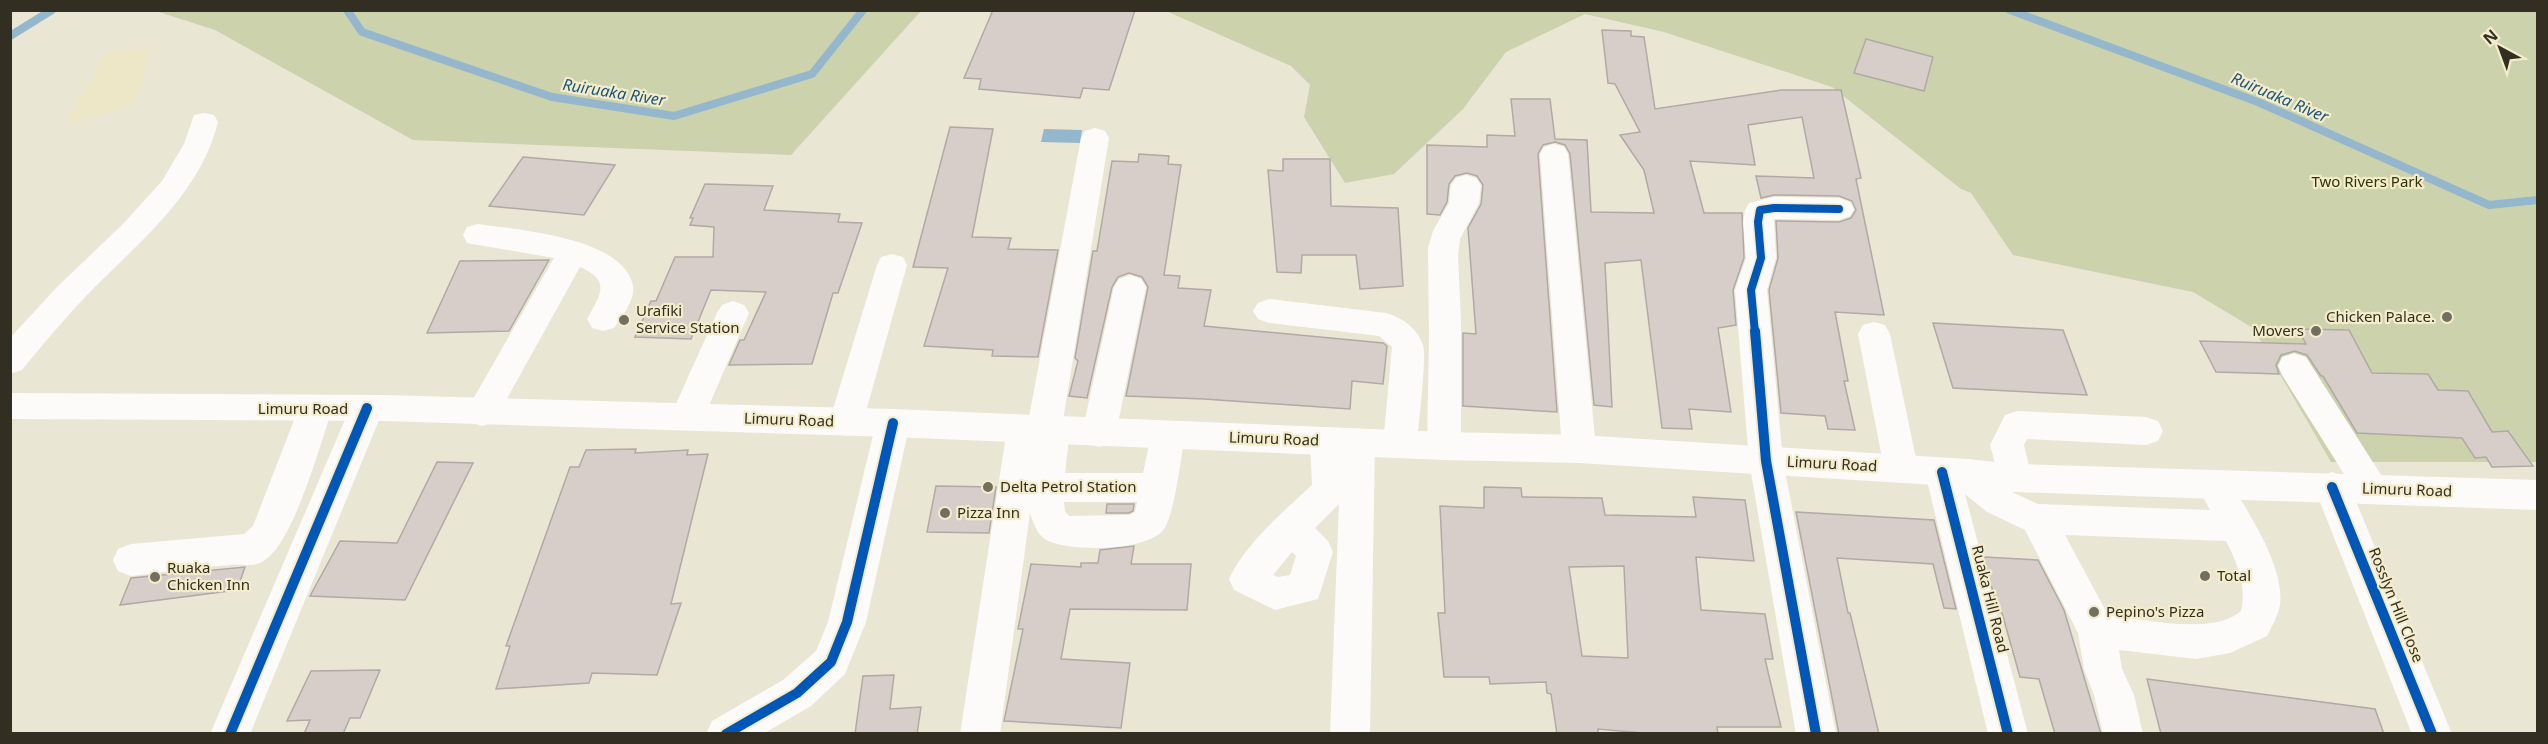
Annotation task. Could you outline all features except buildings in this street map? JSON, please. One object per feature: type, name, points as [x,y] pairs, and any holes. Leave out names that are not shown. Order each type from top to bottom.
[{"type":"main road","points":[[10,361],[41,323],[124,240],[173,185],[194,158],[203,137],[204,122]]},
{"type":"main road","points":[[980,734],[1095,138]]},
{"type":"main road","points":[[1554,154],[1579,449]]},
{"type":"main road","points":[[1444,447],[1443,249],[1446,235],[1460,215],[1467,198],[1466,185]]},
{"type":"main road","points":[[1816,734],[1766,461],[1751,290],[1761,259],[1757,218],[1760,210],[1774,208],[1839,209]]},
{"type":"main road","points":[[478,235],[573,252],[592,258],[614,276],[617,285],[612,306],[603,319]]},
{"type":"main road","points":[[482,414],[573,252]]},
{"type":"main road","points":[[846,422],[892,265]]},
{"type":"main road","points":[[1099,433],[1130,287]]},
{"type":"main road","points":[[1269,311],[1386,325],[1401,335],[1408,347],[1400,444]]},
{"type":"main road","points":[[687,417],[733,313]]},
{"type":"main road","points":[[1874,334],[1901,468]]},
{"type":"main road","points":[[2294,366],[2371,488]]},
{"type":"main road","name":"Limuru Road","points":[[10,406],[315,410],[367,408],[482,414],[515,411],[893,423],[1444,447],[1579,449],[1901,468],[2015,478],[2538,495]]},
{"type":"main road","points":[[230,734],[367,408]]},
{"type":"main road","points":[[131,560],[233,549],[251,550],[266,537],[273,525],[315,410]]},
{"type":"main road","points":[[726,734],[797,693],[831,662],[847,622],[893,423]]},
{"type":"main road","points":[[2015,478],[2007,445],[2017,424],[2146,431]]},
{"type":"main road","points":[[1040,430],[1046,487],[1044,502],[1048,517],[1056,528],[1063,530],[1132,531],[1143,527],[1151,519],[1168,435]]},
{"type":"main road","points":[[1291,528],[1330,490],[1342,442]]},
{"type":"main road","points":[[1342,442],[1350,734]]},
{"type":"main road","points":[[1955,472],[2011,510],[2038,519],[2235,526]]},
{"type":"main road","name":"Ruaka Hill Road","points":[[1955,472],[2008,734]]},
{"type":"main road","points":[[2097,631],[2196,642],[2230,636],[2254,624],[2262,605],[2261,584],[2215,486]]},
{"type":"main road","name":"Rosslyn Hill Close","points":[[2332,487],[2432,734]]},
{"type":"main road","points":[[2038,519],[2097,631],[2103,669],[2114,695],[2122,734]]},
{"type":"shaded area","points":[[152,47],[135,104],[66,123],[106,52]]},
{"type":"green space","points":[[921,10],[791,155],[413,140],[215,30],[156,11]]},
{"type":"green space","name":"Two Rivers Park","points":[[1166,11],[2537,11],[2537,462],[2331,462],[2253,328],[2193,292],[2013,255],[1971,193],[1961,189],[1832,87],[1664,32],[1585,14],[1506,52],[1463,109],[1394,174],[1345,183],[1304,117],[1310,85],[1291,66]]},
{"type":"water","points":[[1044,129],[1082,130],[1080,143],[1041,142]]},
{"type":"waterway","name":"Ruiruaka River","points":[[10,36],[52,10]]},
{"type":"waterway","name":"Ruiruaka River","points":[[347,10],[362,32],[552,97],[674,116],[812,74],[863,10]]},
{"type":"waterway","name":"Ruiruaka River","points":[[2010,10],[2258,102],[2489,205],[2538,200]]},
{"type":"cycle path","points":[[1816,734],[1766,461],[1751,290],[1761,258],[1758,222],[1760,210],[1774,208],[1839,209]]},
{"type":"cycle path","points":[[230,734],[367,408]]},
{"type":"cycle path","points":[[726,734],[797,693],[831,662],[847,622],[893,423]]},
{"type":"cycle path","points":[[1942,472],[2008,734]]},
{"type":"cycle path","points":[[2332,487],[2432,734]]},
{"type":"place","name":"Chicken Palace.","points":[[2447,317]]},
{"type":"place","name":"Urafiki Service Station","points":[[624,320]]},
{"type":"place","name":"Movers","points":[[2316,331]]},
{"type":"place","name":"Delta Petrol Station","points":[[988,487]]},
{"type":"place","name":"Pizza Inn","points":[[945,513]]},
{"type":"place","name":"Total","points":[[2205,576]]},
{"type":"place","name":"Ruaka Chicken Inn","points":[[155,577]]},
{"type":"place","name":"Pepino's Pizza","points":[[2094,612]]}]
